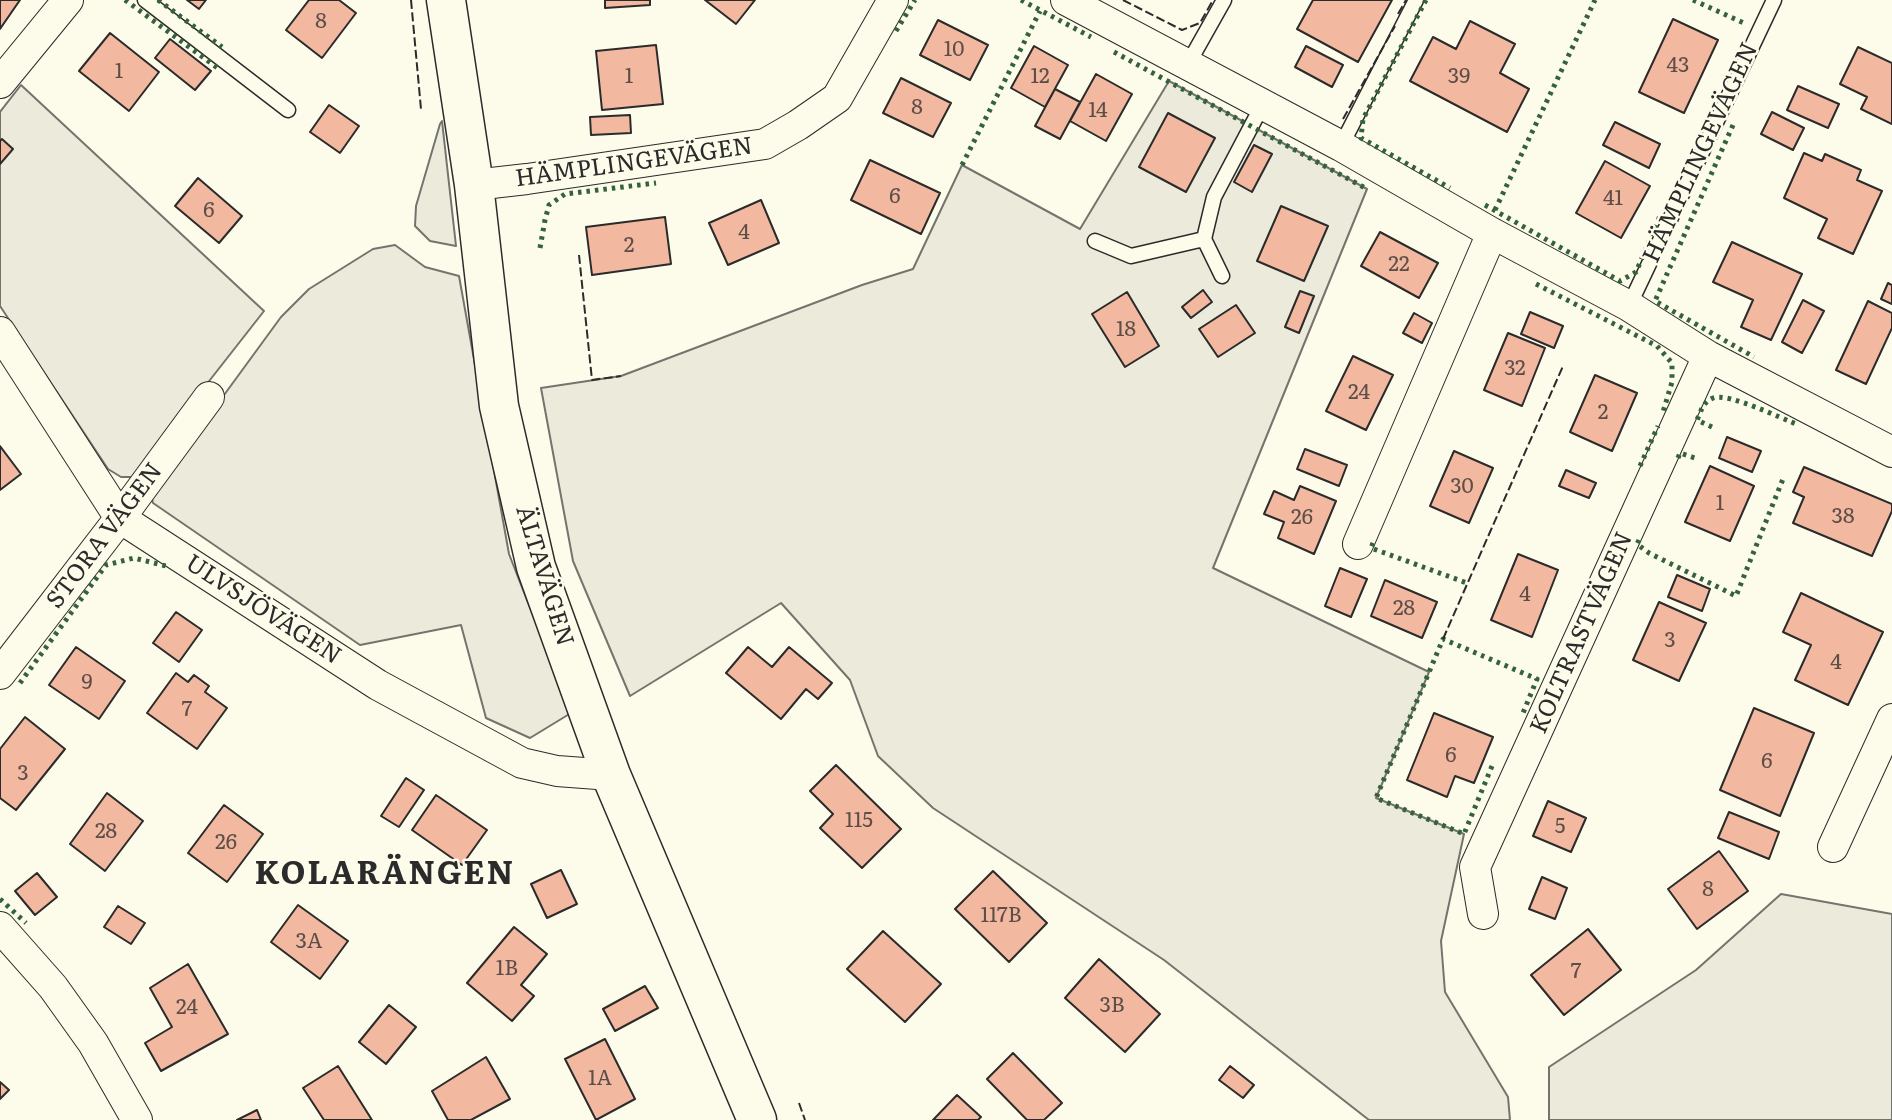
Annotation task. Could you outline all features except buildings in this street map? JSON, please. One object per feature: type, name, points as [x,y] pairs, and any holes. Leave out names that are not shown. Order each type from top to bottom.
[{"type":"main road","name":"ÄLTAVÄGEN","points":[[446,0],[474,185],[499,406],[536,567],[611,775],[757,1120]]},
{"type":"street","points":[[0,83],[68,0]]},
{"type":"street","name":"HÄMPLINGEVÄGEN","points":[[474,185],[765,144],[837,98],[893,0]]},
{"type":"street","points":[[1066,0],[1341,146],[1492,233],[1629,306],[1708,356],[1892,452]]},
{"type":"street","points":[[1358,544],[1492,233]]},
{"type":"street","name":"ULVSJÖVÄGEN","points":[[0,332],[120,518],[379,685],[523,763],[557,771],[611,775]]},
{"type":"street","name":"KOLTRASTVÄGEN","points":[[1483,914],[1475,867],[1708,356]]},
{"type":"street","name":"STORA VÄGEN","points":[[0,674],[209,397]]},
{"type":"street","points":[[1833,847],[1892,719]]},
{"type":"street","points":[[0,927],[53,988],[93,1043],[137,1120]]},
{"type":"lane","points":[[145,0],[288,110]]},
{"type":"lane","points":[[1188,64],[1224,0]]},
{"type":"lane","points":[[1341,146],[1416,0]]},
{"type":"lane","name":"HÄMPLINGEVÄGEN","points":[[1629,306],[1774,0]]},
{"type":"lane","points":[[1222,276],[1204,239],[1214,197],[1264,104]]},
{"type":"lane","points":[[1095,241],[1131,256],[1204,239]]},
{"type":"shaded area","points":[[1169,81],[1367,189],[1213,568],[1429,672],[1376,798],[1464,834],[1441,941],[1445,992],[1508,1097],[1510,1120],[1369,1120],[1164,960],[933,808],[878,756],[850,680],[781,603],[630,696],[573,561],[541,388],[621,376],[862,285],[913,269],[962,165],[1080,229]]},
{"type":"shaded area","points":[[21,85],[264,311],[134,477],[121,477],[108,469],[0,306],[0,112]]},
{"type":"shaded area","points":[[442,121],[456,246],[430,241],[415,226],[416,206]]},
{"type":"shaded area","points":[[395,245],[425,267],[459,276],[509,554],[571,713],[530,738],[486,718],[461,625],[360,645],[153,503],[151,495],[281,317],[309,289],[373,249]]},
{"type":"shaded area","points":[[1781,894],[1892,914],[1892,1120],[1549,1120],[1549,1067],[1696,970]]},
{"type":"hedge","points":[[125,0],[219,69]]},
{"type":"hedge","points":[[158,0],[222,47]]},
{"type":"hedge","points":[[896,31],[915,0]]},
{"type":"hedge","points":[[1021,0],[1091,37]]},
{"type":"hedge","points":[[1426,0],[1363,119],[1361,138],[1450,188]]},
{"type":"hedge","points":[[1495,210],[1595,0]]},
{"type":"hedge","points":[[1693,0],[1744,23]]},
{"type":"hedge","points":[[962,165],[1040,11]]},
{"type":"hedge","points":[[1114,52],[1367,189]]},
{"type":"hedge","points":[[1733,125],[1655,301],[1754,357]]},
{"type":"hedge","points":[[540,248],[549,205],[565,194],[656,183]]},
{"type":"hedge","points":[[1485,205],[1620,281],[1636,272],[1660,216]]},
{"type":"hedge","points":[[1536,284],[1657,346],[1672,363],[1672,382],[1663,412]]},
{"type":"hedge","points":[[1712,427],[1697,420],[1707,402],[1720,397],[1742,402],[1799,425]]},
{"type":"hedge","points":[[1640,466],[1658,426]]},
{"type":"hedge","points":[[1678,458],[1680,453],[1698,459]]},
{"type":"hedge","points":[[1639,540],[1637,544],[1649,553],[1736,596],[1783,479]]},
{"type":"hedge","points":[[1373,543],[1371,548],[1467,583]]},
{"type":"hedge","points":[[20,683],[106,565],[134,558],[170,567]]},
{"type":"hedge","points":[[1492,766],[1464,834],[1376,798],[1443,639],[1537,679],[1523,713]]},
{"type":"hedge","points":[[0,899],[26,923]]},
{"type":"fence","points":[[411,0],[421,109]]},
{"type":"fence","points":[[1123,0],[1182,30],[1200,23],[1213,0]]},
{"type":"fence","points":[[1398,14],[1406,0]]},
{"type":"fence","points":[[1343,119],[1395,26]]},
{"type":"fence","points":[[579,255],[592,380],[621,376]]},
{"type":"fence","points":[[1443,639],[1563,366]]},
{"type":"fence","points":[[799,1103],[805,1120]]},
{"type":"district","name":"KOLARÄNGEN","points":[[385,875]]}]
